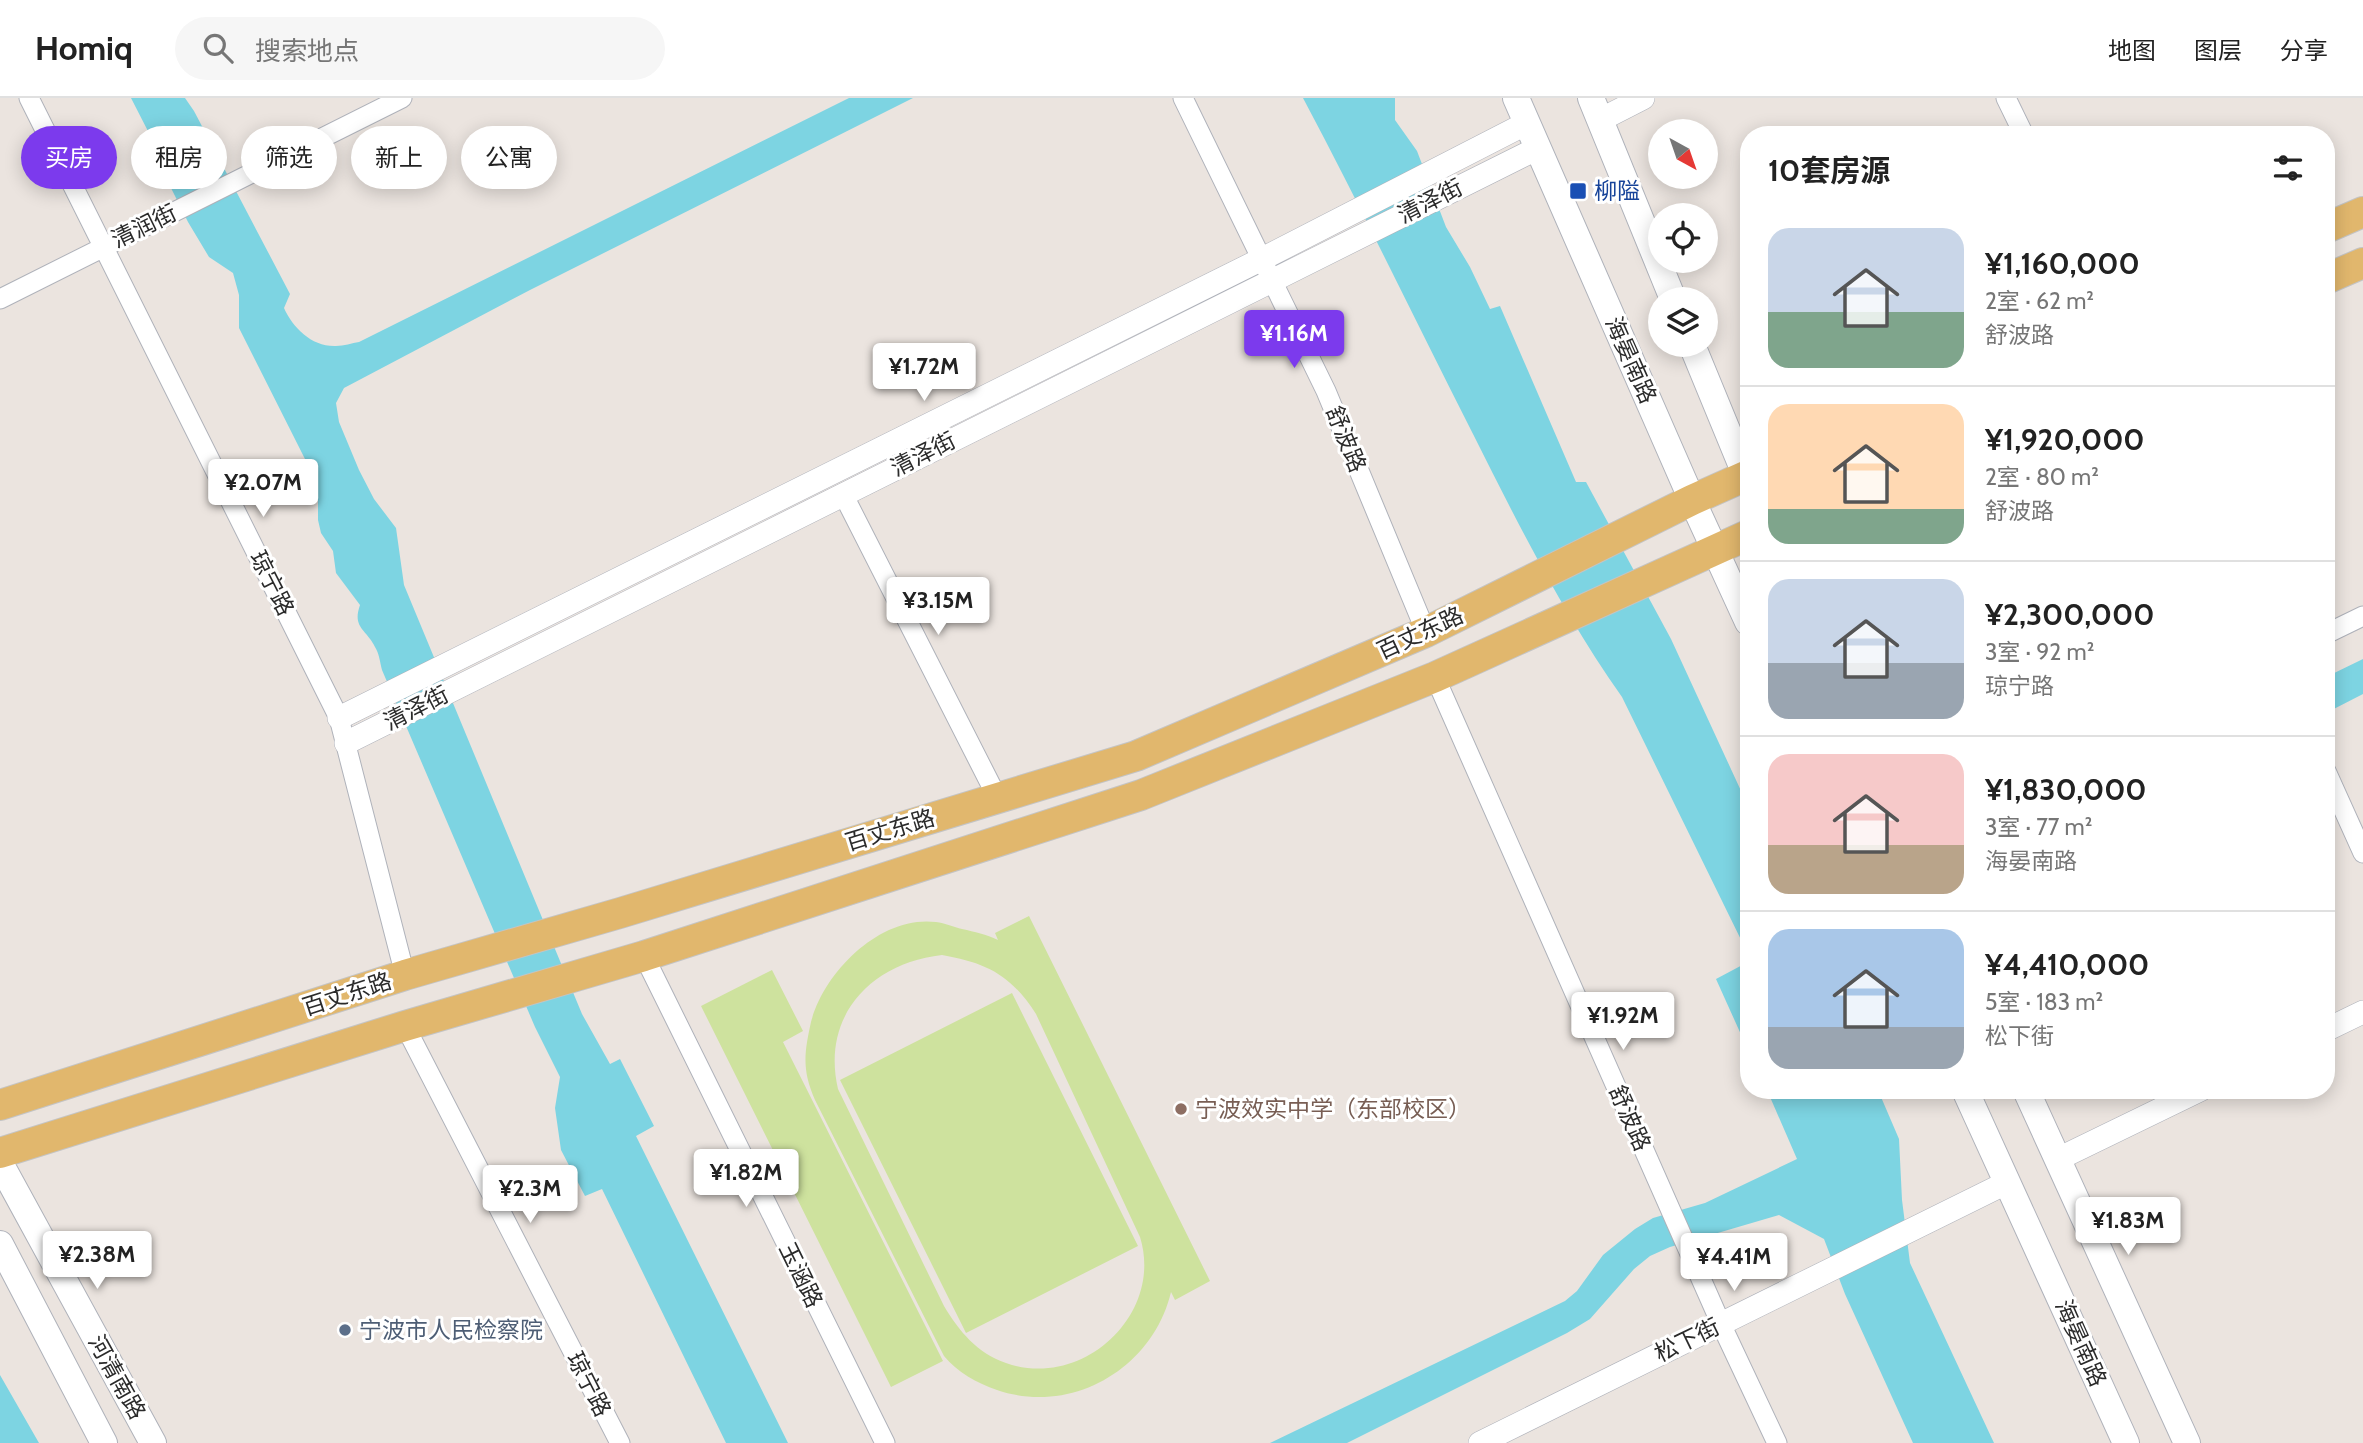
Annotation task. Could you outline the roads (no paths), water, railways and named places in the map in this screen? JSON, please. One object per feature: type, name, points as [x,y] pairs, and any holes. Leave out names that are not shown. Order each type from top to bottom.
[{"type":"main road","name":"海晏南路","points":[[1516,98],[1740,605]]},
{"type":"main road","points":[[1595,109],[1668,287]]},
{"type":"main road","points":[[2335,224],[2363,212]]},
{"type":"main road","points":[[2335,275],[2363,263]]},
{"type":"main road","points":[[1697,357],[1740,461]]},
{"type":"main road","name":"百丈东路","points":[[0,1105],[405,975],[633,909],[1136,756],[1426,632],[1692,500],[1740,481]]},
{"type":"main road","name":"百丈东路","points":[[0,1153],[405,1026],[644,956],[1142,795],[1435,677],[1740,538]]},
{"type":"main road","name":"海晏南路","points":[[1969,1099],[2126,1443]]},
{"type":"main road","points":[[2030,1099],[2187,1443]]},
{"type":"main road","name":"河清南路","points":[[0,1163],[153,1443]]},
{"type":"main road","name":"河清南路","points":[[0,1244],[104,1443]]},
{"type":"street","name":"琼宁路","points":[[29,98],[339,718],[405,975]]},
{"type":"street","name":"清润街","points":[[0,299],[402,98]]},
{"type":"street","name":"舒波路","points":[[1184,98],[1326,391],[1426,632]]},
{"type":"street","points":[[1595,109],[1643,98]]},
{"type":"street","points":[[2006,98],[2020,126]]},
{"type":"street","name":"清泽街","points":[[339,718],[1262,259],[1527,122]]},
{"type":"street","name":"清泽街","points":[[346,743],[1538,148]]},
{"type":"street","points":[[843,494],[997,797]]},
{"type":"street","points":[[2335,630],[2363,616]]},
{"type":"street","name":"舒波路","points":[[1435,677],[1721,1324],[1777,1443]]},
{"type":"street","points":[[2335,791],[2363,853]]},
{"type":"street","name":"玉涵路","points":[[644,956],[885,1443]]},
{"type":"street","points":[[2335,1026],[2363,1012]]},
{"type":"street","name":"琼宁路","points":[[405,1026],[617,1442]]},
{"type":"street","points":[[2058,1159],[2181,1099]]},
{"type":"street","name":"松下街","points":[[1480,1443],[2008,1182]]},
{"type":"water","points":[[131,98],[185,98],[202,126],[145,126]]},
{"type":"water","points":[[849,98],[913,98],[530,290],[344,388],[336,403],[339,422],[359,470],[374,499],[396,528],[404,585],[582,1014],[610,1064],[620,1059],[654,1126],[636,1136],[788,1443],[726,1443],[602,1189],[585,1196],[561,1150],[555,1108],[560,1077],[535,1027],[382,670],[376,649],[359,624],[360,605],[336,573],[333,551],[321,533],[318,497],[306,461],[239,328],[239,295],[233,273],[209,257],[172,189],[227,189],[227,174],[290,294],[284,308],[288,315],[298,329],[311,340],[342,346],[359,342]]},
{"type":"water","points":[[1303,98],[1395,98],[1395,120],[1417,151],[1446,227],[1470,267],[1490,309],[1500,306],[1576,482],[1586,482],[1671,639],[1740,789],[1740,938],[1622,697],[1561,601],[1525,535]]},
{"type":"water","points":[[2363,659],[2363,694],[2335,708],[2335,673]]},
{"type":"water","points":[[1740,966],[1740,1032],[1716,979]]},
{"type":"water","points":[[1771,1099],[1882,1099],[1899,1139],[1902,1200],[1910,1263],[1994,1443],[1913,1443],[1845,1294],[1824,1239],[1779,1215],[1670,1247],[1650,1256],[1634,1269],[1590,1319],[1347,1443],[1270,1443],[1565,1301],[1577,1291],[1603,1255],[1653,1218],[1705,1203],[1797,1159]]},
{"type":"water","points":[[0,1375],[39,1443],[0,1443]]},
{"type":"place","name":"柳隘","points":[[1578,191]]},
{"type":"place","name":"宁波效实中学（东部校区）","points":[[1181,1109]]},
{"type":"place","name":"宁波市人民检察院","points":[[345,1330]]}]
